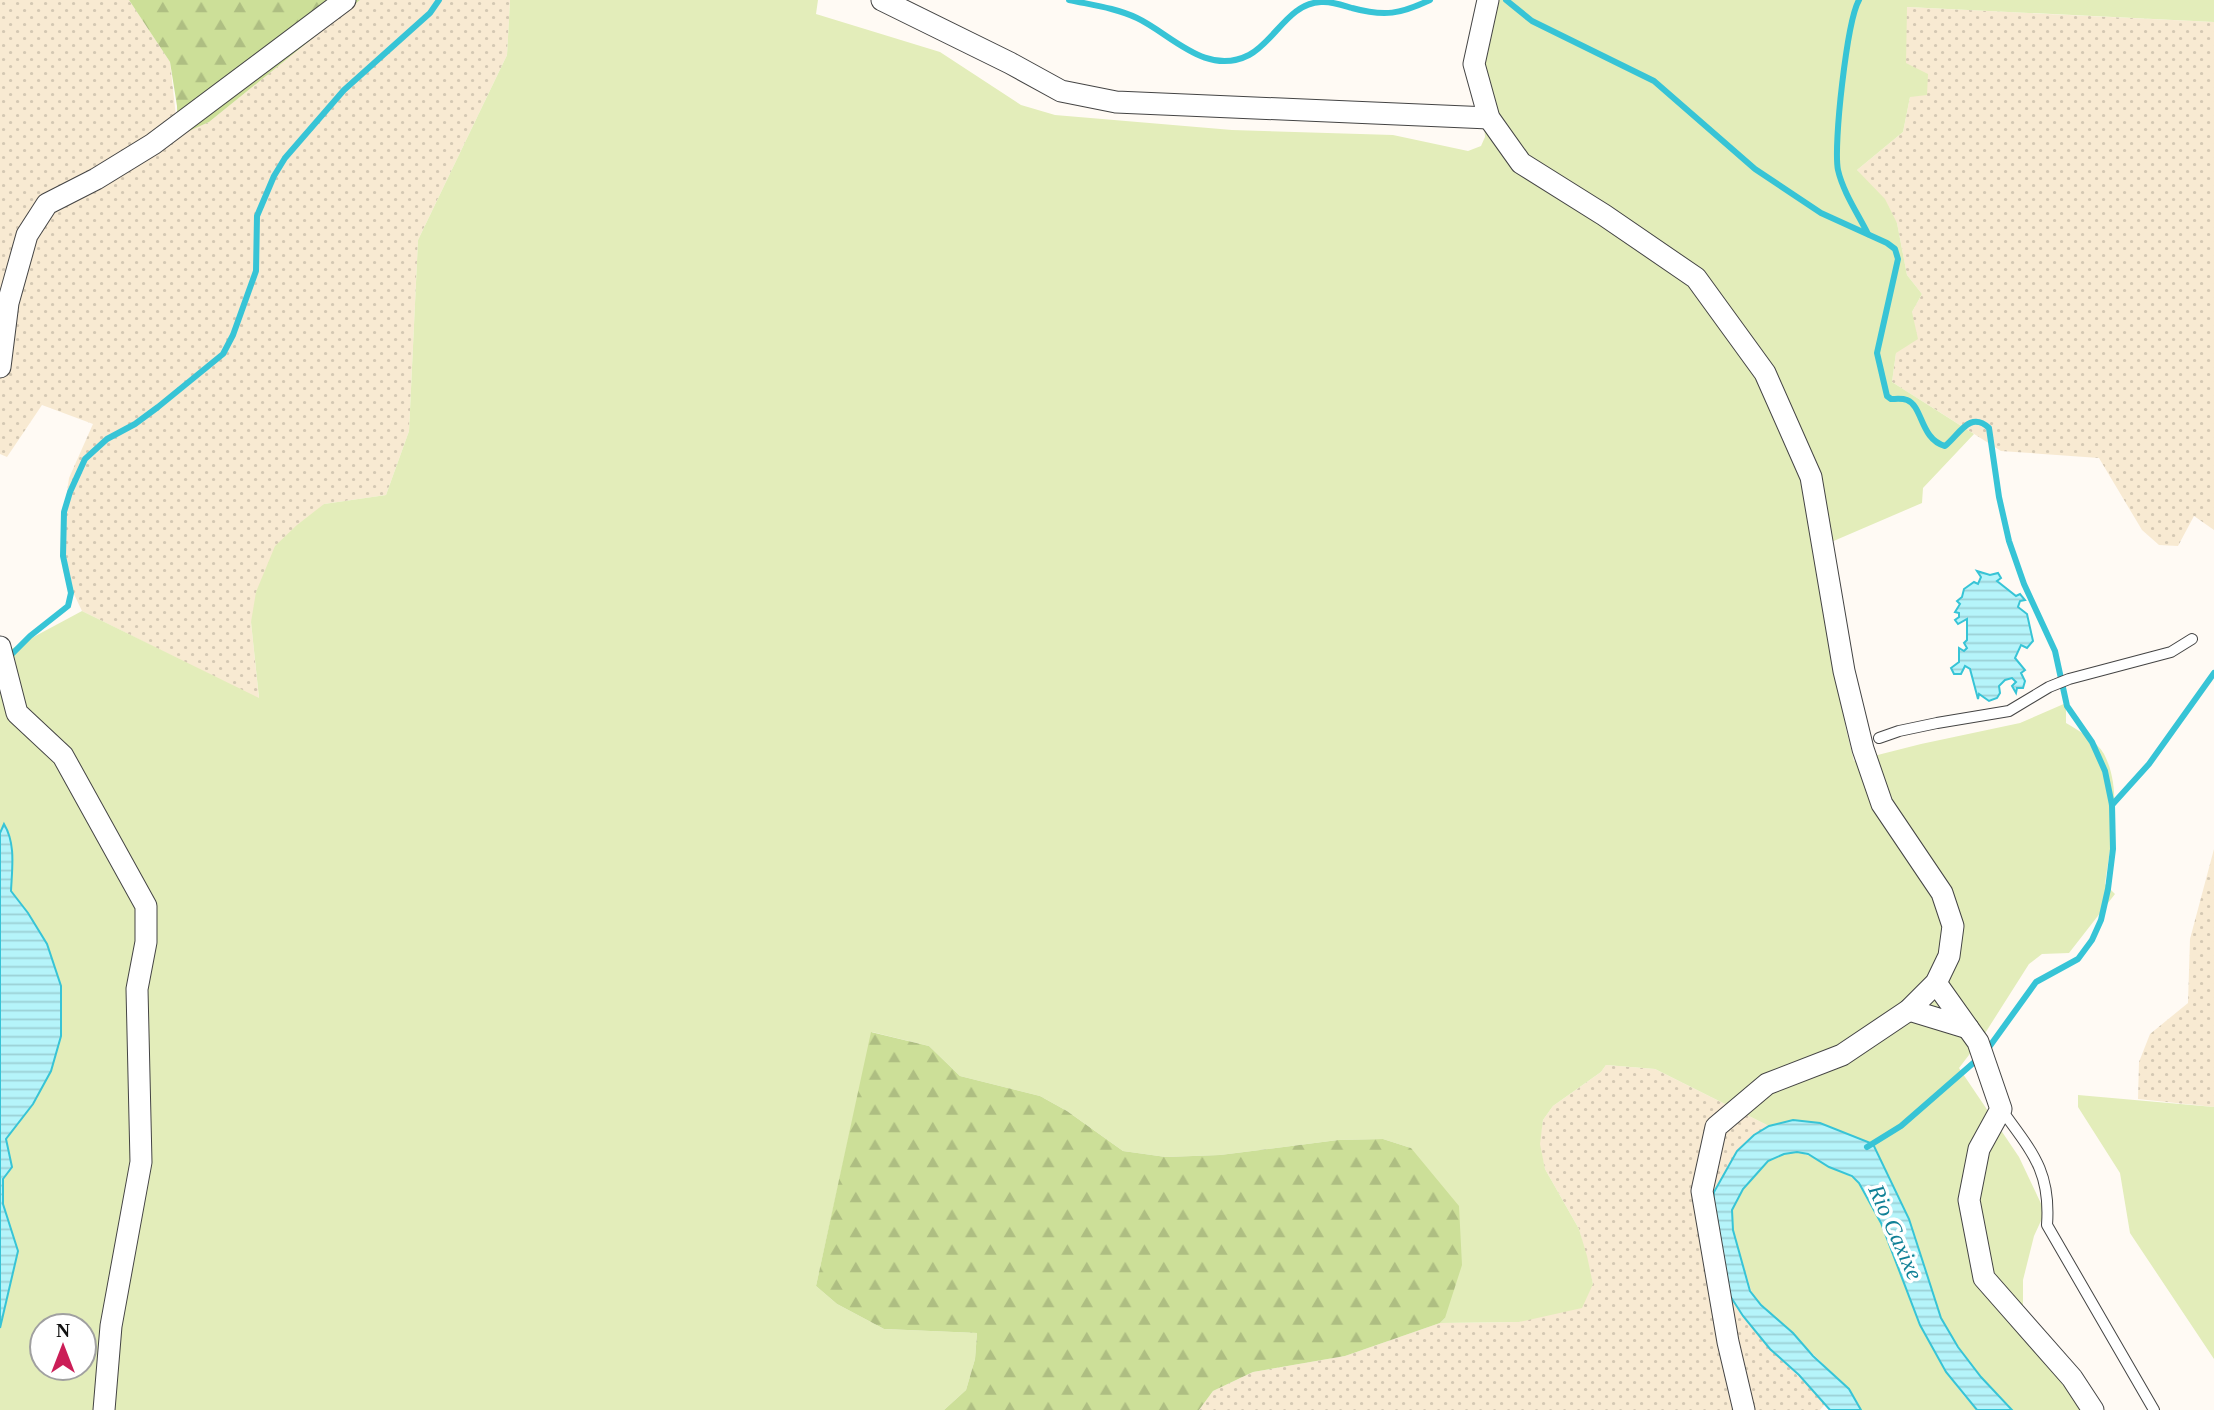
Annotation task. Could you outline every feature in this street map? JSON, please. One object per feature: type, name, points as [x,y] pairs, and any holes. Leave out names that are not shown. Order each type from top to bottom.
[{"type":"street","points":[[0,367],[8,303],[27,234],[47,204],[96,179],[153,144],[345,0]]},
{"type":"street","points":[[882,0],[1061,91],[1116,102],[1489,118]]},
{"type":"street","points":[[1488,0],[1474,64],[1489,118],[1521,163],[1604,215],[1696,278],[1765,373],[1811,477],[1844,671],[1867,739],[1882,804],[1942,893],[1953,926],[1949,956],[1936,983],[1909,1010],[1842,1055],[1768,1084],[1716,1127],[1702,1191],[1728,1342],[1744,1410]]},
{"type":"street","points":[[0,647],[17,713],[63,757],[146,906],[146,942],[137,989],[141,1162],[111,1326],[104,1410]]},
{"type":"street","points":[[1936,983],[1973,1035],[2001,1109],[1979,1149],[1969,1200],[1984,1278],[2072,1378],[2093,1410]]},
{"type":"street","points":[[1909,1010],[1973,1035]]},
{"type":"lane","points":[[1867,739],[2009,711],[2049,687],[2069,679],[2171,652],[2192,639]]},
{"type":"lane","points":[[2001,1109],[2038,1160],[2049,1200],[2047,1225],[2154,1410]]},
{"type":"shaded area","points":[[0,0],[129,0],[170,62],[178,135],[209,122],[360,0],[510,0],[507,55],[418,240],[409,431],[386,495],[324,504],[251,622],[259,699],[82,611],[63,571],[61,535],[69,478],[93,424],[42,405],[7,457],[0,454]]},
{"type":"shaded area","points":[[1906,7],[2214,22],[2214,530],[2194,516],[2178,546],[2159,545],[2142,530],[2099,458],[2001,451],[1892,382],[1896,353],[1922,294],[1907,275],[1897,223],[1857,170],[1903,132],[1910,97],[1906,63]]},
{"type":"shaded area","points":[[2214,849],[2214,1107],[2138,1099],[2139,1062],[2150,1034],[2188,1003],[2190,939]]},
{"type":"shaded area","points":[[1606,1065],[1655,1069],[1769,1126],[1754,1135],[1737,1151],[1726,1170],[1770,1349],[1826,1403],[1820,1410],[1199,1410],[1213,1391],[1253,1372],[1345,1356],[1440,1323],[1519,1322],[1593,1284],[1579,1229],[1545,1169],[1539,1144],[1543,1120],[1553,1106],[1601,1072]]},
{"type":"green space","points":[[129,0],[360,0],[209,122],[178,136],[177,106],[170,62]]},
{"type":"green space","points":[[510,0],[818,0],[816,14],[940,52],[1021,105],[1055,115],[1232,130],[1393,135],[1468,151],[1481,146],[1485,137],[1481,85],[1494,0],[2214,0],[2214,22],[1907,7],[1906,63],[1928,74],[1927,95],[1910,97],[1903,132],[1857,170],[1885,199],[1897,223],[1907,275],[1922,294],[1912,312],[1918,339],[1896,353],[1892,382],[1974,434],[1923,488],[1922,503],[1815,549],[1854,761],[2020,723],[2066,703],[2066,723],[2097,745],[2110,769],[2114,818],[2105,884],[2115,894],[2069,953],[2042,954],[2029,964],[1982,1038],[1959,1068],[2019,1157],[2045,1212],[2034,1236],[2023,1280],[2023,1307],[2102,1410],[2012,1410],[1981,1377],[1958,1347],[1941,1318],[1909,1219],[1873,1144],[1793,1120],[1769,1126],[1655,1069],[1606,1065],[1601,1072],[1553,1106],[1543,1120],[1540,1144],[1545,1169],[1579,1229],[1593,1284],[1582,1308],[1519,1322],[1440,1323],[1445,1318],[1411,1148],[1383,1139],[1338,1140],[1220,1155],[1166,1157],[1123,1151],[1067,1111],[1040,1096],[960,1076],[929,1046],[872,1032],[816,1286],[837,1304],[884,1329],[977,1333],[975,1359],[966,1390],[944,1410],[0,1410],[0,655],[82,611],[259,698],[251,622],[256,592],[275,546],[324,504],[386,495],[409,431],[418,240],[507,55]]},
{"type":"green space","points":[[871,1032],[929,1046],[960,1076],[1040,1096],[1067,1111],[1123,1151],[1166,1157],[1220,1155],[1338,1140],[1383,1139],[1411,1148],[1459,1206],[1462,1265],[1445,1318],[1440,1323],[1345,1356],[1253,1372],[1213,1391],[1199,1410],[944,1410],[966,1390],[975,1359],[977,1333],[884,1329],[837,1304],[816,1286]]},
{"type":"green space","points":[[2078,1095],[2214,1107],[2214,1359],[2130,1233],[2120,1173],[2078,1107]]},
{"type":"green space","points":[[1797,1152],[1811,1156],[1855,1179],[1865,1191],[1879,1217],[1909,1296],[1937,1357],[1977,1410],[1861,1410],[1849,1389],[1753,1296],[1733,1230],[1732,1210],[1743,1189],[1768,1161]]},
{"type":"water","points":[[1977,571],[1990,575],[1998,573],[2001,578],[1997,581],[2016,596],[2020,594],[2025,600],[2020,601],[2018,607],[2027,614],[2033,641],[2027,648],[2021,645],[2015,658],[2025,670],[2021,673],[2025,681],[2023,688],[2017,688],[2016,693],[2012,686],[2016,682],[2012,678],[2005,680],[1999,686],[2000,693],[1997,698],[1989,701],[1979,694],[1978,699],[1970,669],[1965,666],[1961,674],[1954,674],[1951,668],[1959,662],[1959,648],[1964,651],[1967,648],[1964,643],[1967,640],[1967,619],[1958,624],[1955,620],[1959,617],[1959,613],[1955,612],[1960,604],[1957,601],[1962,597],[1964,589],[1974,582],[1978,584],[1981,577]]},
{"type":"water","points":[[4,824],[12,848],[11,891],[47,944],[61,986],[61,1036],[51,1071],[33,1104],[6,1139],[12,1167],[3,1179],[3,1204],[18,1251],[0,1328],[0,833]]},
{"type":"water","name":"Rio Caxixe","points":[[1793,1120],[1820,1123],[1873,1144],[1909,1219],[1941,1318],[1958,1347],[1981,1377],[2012,1410],[1977,1410],[1946,1372],[1920,1325],[1881,1223],[1859,1183],[1852,1176],[1829,1167],[1808,1154],[1784,1154],[1768,1161],[1743,1189],[1732,1210],[1733,1230],[1750,1291],[1761,1305],[1849,1389],[1861,1410],[1830,1410],[1799,1375],[1770,1349],[1743,1316],[1725,1288],[1712,1211],[1714,1192],[1737,1151],[1754,1135],[1769,1126]]},
{"type":"waterway","points":[[11,655],[68,606],[71,593],[63,556],[64,512],[85,459],[107,439],[135,424],[158,407],[223,354],[233,335],[256,271],[257,216],[274,176],[285,158],[344,90],[430,13],[439,0]]},
{"type":"waterway","points":[[1069,0],[1104,7],[1137,18],[1190,51],[1218,61],[1249,55],[1291,16],[1310,4],[1329,2],[1364,11],[1392,13],[1430,0]]},
{"type":"waterway","points":[[1506,0],[1532,21],[1654,81],[1755,169],[1821,213],[1895,249],[1898,259],[1877,353],[1887,396],[1912,403],[1931,437],[1945,446],[1970,423],[1982,423],[1989,428],[1999,497],[2009,541],[2024,584],[2055,651],[2067,706],[2092,742],[2105,771],[2112,805],[2113,849],[2101,920],[2092,940],[2078,959],[2036,982],[1987,1050]]},
{"type":"waterway","points":[[1859,0],[1854,12],[1846,57],[1839,111],[1837,157],[1843,186],[1868,234]]},
{"type":"waterway","points":[[2112,805],[2149,764],[2214,673]]},
{"type":"waterway","points":[[1867,1147],[1901,1126],[1979,1058]]}]
